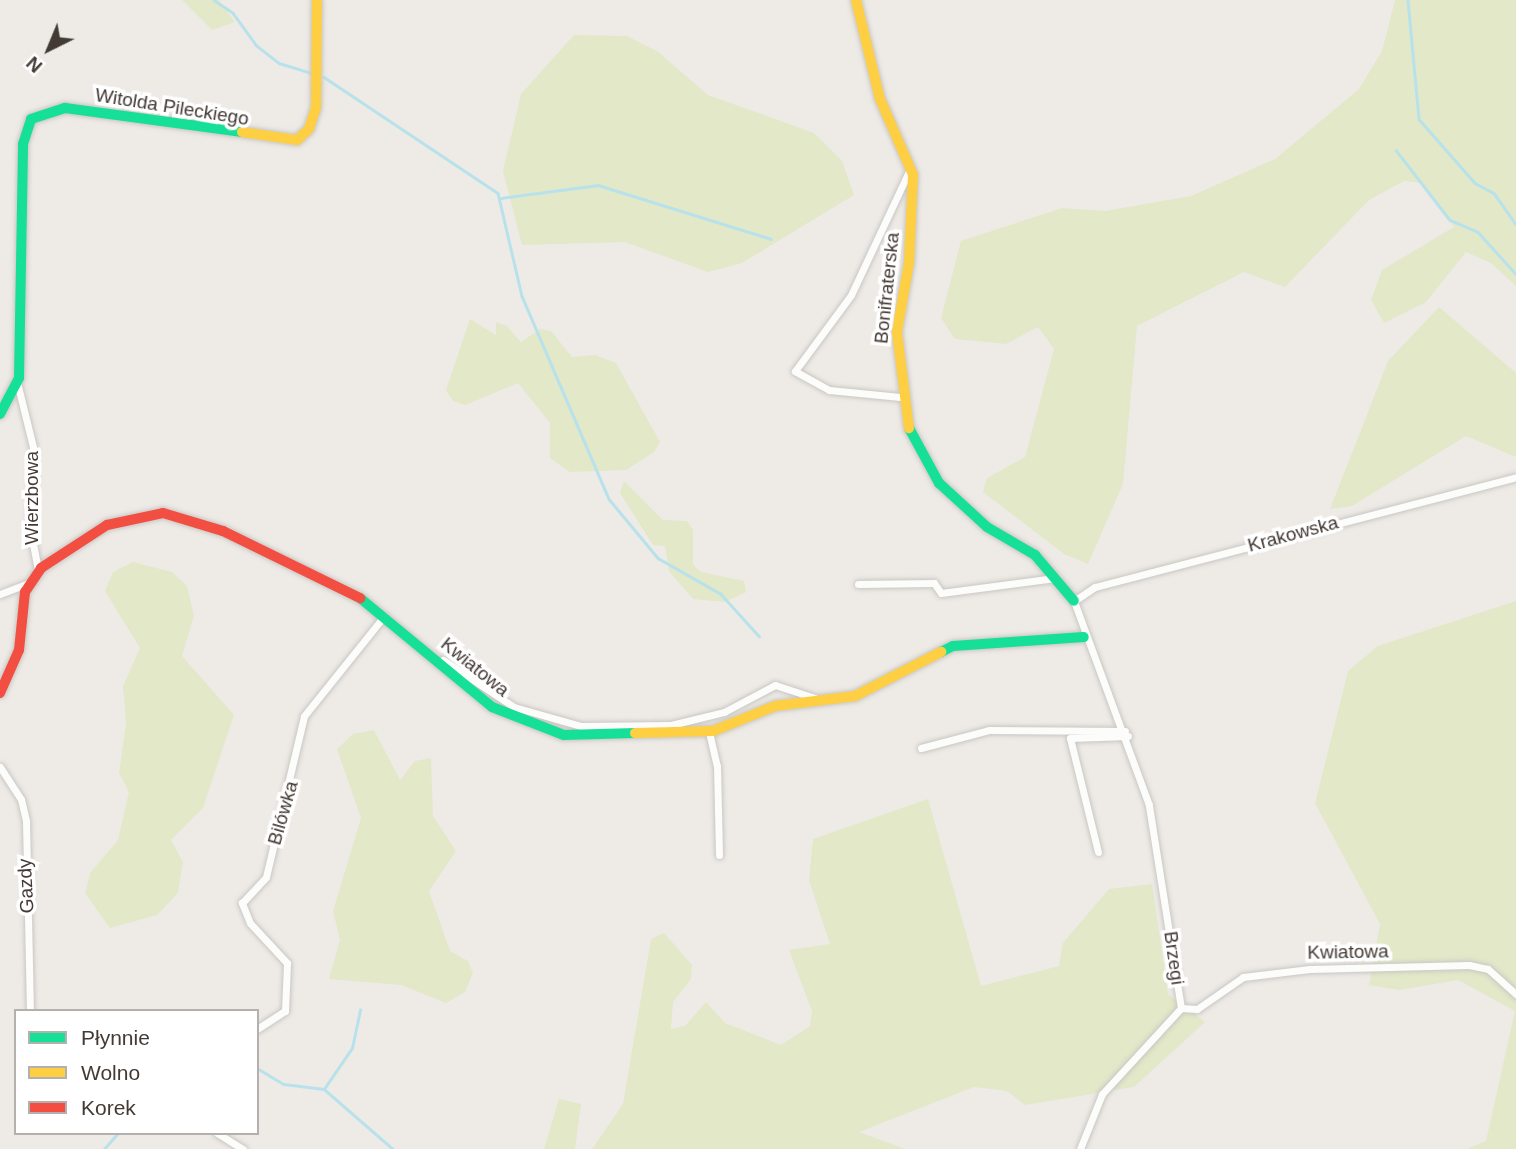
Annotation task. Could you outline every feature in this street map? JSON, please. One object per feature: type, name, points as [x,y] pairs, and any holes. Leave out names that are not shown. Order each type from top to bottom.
[{"type":"street","name":"Witolda Pileckiego","points":[[18,386],[23,144],[31,119],[65,108],[297,140],[309,129],[316,107],[317,0]]},
{"type":"street","name":"Bonifraterska","points":[[856,0],[880,99],[910,169],[911,244],[897,332],[900,397],[911,436],[939,483],[987,527],[1035,555],[1074,601]]},
{"type":"street","points":[[900,397],[829,390],[795,371],[851,295],[910,169]]},
{"type":"street","points":[[0,414],[18,386]]},
{"type":"street","name":"Wierzbowa","points":[[18,386],[33,447],[30,528],[38,570]]},
{"type":"street","name":"Krakowska","points":[[1074,601],[1095,587],[1516,477]]},
{"type":"street","name":"Kwiatowa","points":[[38,570],[107,525],[180,514],[298,565],[385,615],[492,706],[564,735],[709,732],[775,706],[825,704],[914,671],[954,646],[1084,637]]},
{"type":"street","points":[[0,693],[19,650],[29,582],[38,570]]},
{"type":"street","points":[[858,584],[934,583],[941,593],[1055,578]]},
{"type":"street","points":[[0,594],[29,582]]},
{"type":"street","name":"Brzegi","points":[[1074,601],[1084,637],[1127,734],[1149,805],[1181,1008],[1101,1094],[1080,1149]]},
{"type":"street","name":"Bilówka","points":[[259,1029],[285,1011],[290,998],[284,953],[250,923],[242,903],[266,877],[304,716],[385,615]]},
{"type":"street","points":[[427,652],[514,707],[581,726],[671,725],[724,712],[775,685],[825,704]]},
{"type":"street","points":[[921,748],[989,730],[1127,734]]},
{"type":"street","points":[[709,732],[717,766],[719,855]]},
{"type":"street","points":[[1098,852],[1070,738],[1127,734]]},
{"type":"street","name":"Gazdy","points":[[0,767],[21,799],[26,821],[30,1009]]},
{"type":"street","name":"Kwiatowa","points":[[1181,1008],[1197,1009],[1243,976],[1310,969],[1469,965],[1488,969],[1516,994]]},
{"type":"street","points":[[220,1135],[242,1149]]},
{"type":"green space","points":[[182,0],[219,0],[235,22],[212,30]]},
{"type":"green space","points":[[1395,0],[1516,0],[1516,286],[1491,263],[1466,252],[1426,302],[1384,323],[1371,300],[1382,270],[1454,227],[1423,183],[1404,181],[1369,200],[1285,287],[1244,272],[1137,326],[1123,484],[1088,564],[1064,554],[983,492],[987,478],[1025,457],[1054,349],[1038,327],[1006,344],[955,339],[941,318],[961,241],[1062,208],[1105,211],[1191,196],[1275,159],[1359,89],[1382,51]]},
{"type":"green space","points":[[574,35],[627,36],[657,51],[708,95],[814,133],[842,161],[854,195],[742,263],[708,272],[625,242],[522,245],[503,171],[521,94]]},
{"type":"green space","points":[[1439,307],[1516,373],[1516,457],[1466,436],[1352,506],[1330,509],[1388,361]]},
{"type":"green space","points":[[470,319],[496,335],[496,322],[507,326],[521,342],[540,329],[551,331],[572,357],[595,355],[616,363],[660,442],[654,452],[626,470],[570,472],[550,458],[550,423],[518,383],[465,405],[453,401],[446,390]]},
{"type":"green space","points":[[624,481],[663,520],[687,521],[693,530],[693,564],[701,572],[744,581],[746,592],[725,602],[693,599],[669,571],[665,546],[653,545],[620,493]]},
{"type":"green space","points":[[133,562],[172,572],[187,586],[194,616],[182,656],[234,715],[203,808],[171,840],[183,862],[178,893],[157,915],[110,928],[85,893],[90,873],[118,840],[129,792],[119,773],[126,723],[123,686],[140,648],[105,591],[113,572]]},
{"type":"green space","points":[[1516,601],[1516,1149],[1467,1149],[1486,1141],[1515,1011],[1458,980],[1399,990],[1369,985],[1380,924],[1315,803],[1348,671],[1378,646]]},
{"type":"green space","points":[[374,730],[400,780],[415,761],[431,758],[433,816],[456,851],[429,891],[450,951],[468,961],[473,973],[465,992],[446,1003],[401,985],[329,979],[340,940],[333,911],[361,818],[337,749],[353,734]]},
{"type":"green space","points":[[928,799],[981,986],[1059,966],[1063,943],[1109,889],[1152,884],[1168,994],[1205,1022],[1134,1087],[1025,1105],[1007,1091],[974,1087],[859,1132],[905,1149],[592,1149],[623,1104],[651,939],[664,933],[692,965],[691,979],[673,1002],[671,1029],[685,1026],[706,1002],[725,1023],[781,1045],[810,1026],[812,1011],[789,950],[830,944],[809,880],[813,839]]},
{"type":"green space","points":[[559,1099],[581,1104],[575,1149],[544,1149]]},
{"type":"waterway","points":[[214,0],[233,13],[256,45],[279,63],[311,73]]},
{"type":"waterway","points":[[1408,0],[1419,119],[1475,183],[1494,193],[1516,224]]},
{"type":"waterway","points":[[324,77],[498,193],[522,296],[609,499],[658,558],[721,594],[759,636]]},
{"type":"waterway","points":[[1396,150],[1450,220],[1478,232],[1516,274]]},
{"type":"waterway","points":[[501,198],[598,185],[771,239]]},
{"type":"waterway","points":[[324,1089],[352,1048],[360,1010]]},
{"type":"waterway","points":[[259,1069],[284,1084],[324,1089],[393,1149]]},
{"type":"waterway","points":[[104,1149],[116,1135]]},
{"type":"traffic: fast","points":[[0,414],[19,378],[23,144],[31,119],[65,108],[242,132]]},
{"type":"traffic: fast","points":[[909,428],[939,483],[987,527],[1035,555],[1074,601]]},
{"type":"traffic: fast","points":[[360,598],[492,707],[564,735],[635,733]]},
{"type":"traffic: fast","points":[[941,652],[953,646],[1084,637]]},
{"type":"traffic: slow","points":[[242,132],[297,140],[309,129],[316,107],[317,0]]},
{"type":"traffic: slow","points":[[856,0],[880,99],[913,175],[909,263],[897,332],[909,428]]},
{"type":"traffic: slow","points":[[635,733],[713,731],[775,706],[855,696],[941,652]]},
{"type":"traffic: jam","points":[[0,693],[19,650],[25,592],[41,568],[107,525],[163,513],[223,531],[360,598]]}]
